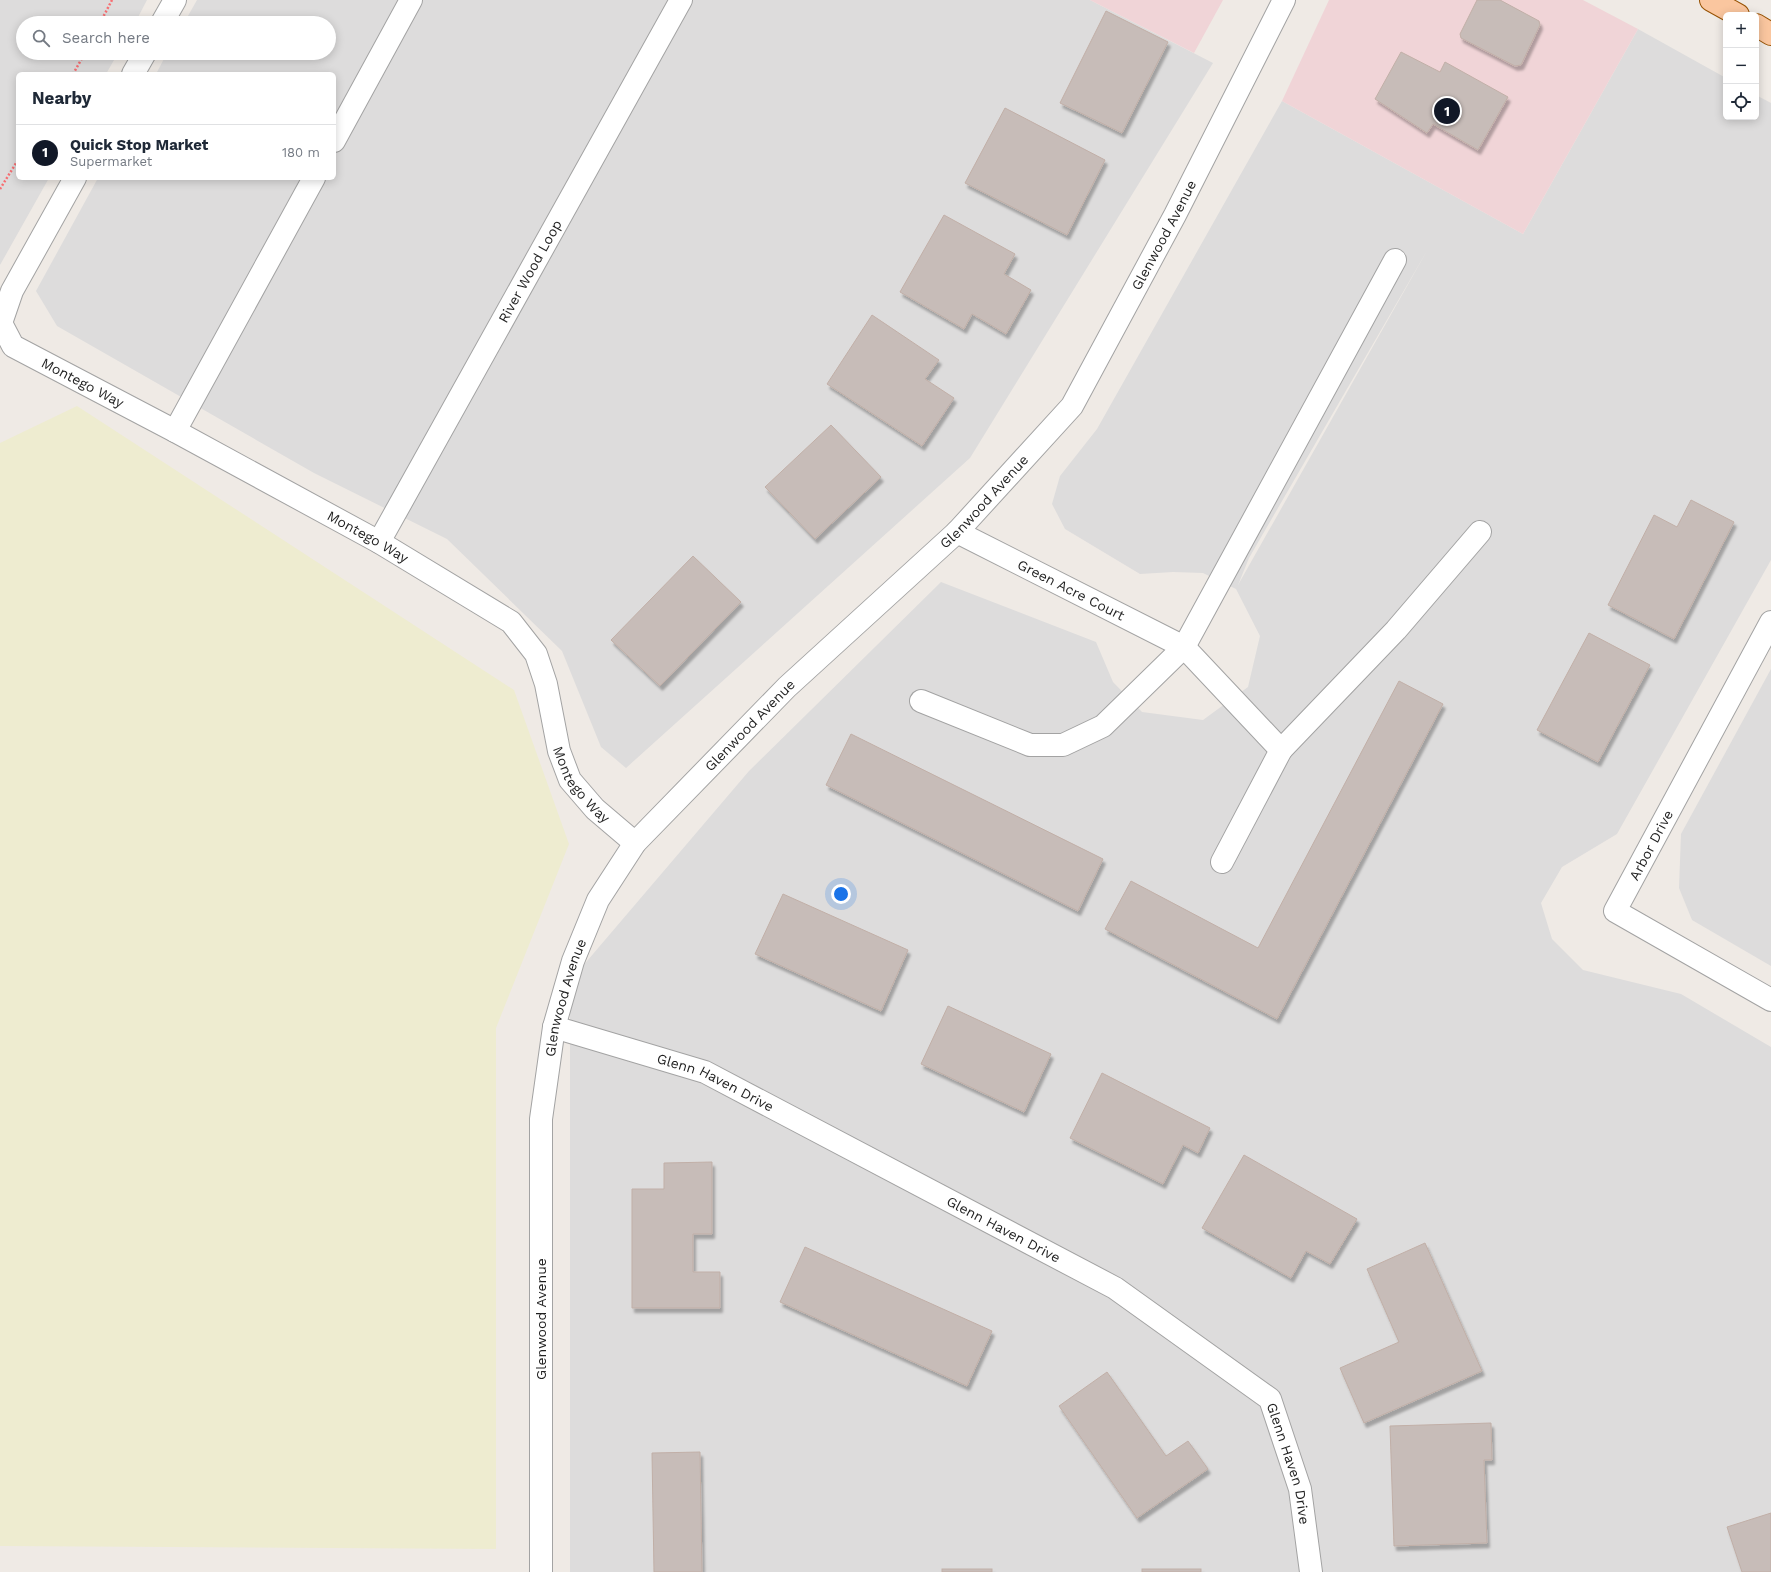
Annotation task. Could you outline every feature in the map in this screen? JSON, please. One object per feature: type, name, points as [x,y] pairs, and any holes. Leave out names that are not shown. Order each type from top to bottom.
[{"type":"main road","points":[[1711,0],[1733,12]]},
{"type":"main road","points":[[1759,27],[1771,34]]},
{"type":"street","points":[[166,16],[175,0]]},
{"type":"street","points":[[336,136],[411,0]]},
{"type":"street","name":"River Wood Loop","points":[[379,542],[681,0]]},
{"type":"street","name":"Glenwood Avenue","points":[[541,1572],[541,1119],[554,1026],[573,961],[598,900],[635,844],[787,687],[958,532],[1072,406],[1176,215],[1284,0]]},
{"type":"street","points":[[134,72],[141,60]]},
{"type":"street","name":"Montego Way","points":[[74,180],[12,291],[1,322],[13,346],[175,431],[379,542],[510,622],[536,654],[546,684],[559,751],[570,780],[595,809],[635,844]]},
{"type":"street","points":[[175,431],[313,180]]},
{"type":"street","points":[[921,701],[1030,745],[1063,745],[1103,726],[1184,647],[1395,260]]},
{"type":"street","name":"Green Acre Court","points":[[958,532],[1184,647],[1282,750]]},
{"type":"street","points":[[1222,862],[1282,750],[1396,630],[1480,532]]},
{"type":"street","name":"Arbor Drive","points":[[1771,622],[1615,911],[1771,1000]]},
{"type":"street","name":"Glenn Haven Drive","points":[[554,1026],[705,1072],[1115,1288],[1270,1399],[1300,1489],[1311,1572]]},
{"type":"path","points":[[104,16],[112,0]]},
{"type":"path","points":[[74,72],[81,60]]},
{"type":"path","points":[[0,189],[16,163]]},
{"type":"shaded area","points":[[0,0],[147,0],[139,16],[16,16],[16,60],[114,60],[107,72],[16,72],[16,180],[48,180],[0,265]]},
{"type":"shaded area","points":[[197,0],[1090,0],[1213,63],[970,458],[626,768],[601,747],[562,651],[447,539],[314,473],[57,326],[36,291],[97,180],[336,180],[336,72],[157,72],[163,60],[336,60],[336,16],[188,16]]},
{"type":"shaded area","points":[[1090,0],[1223,0],[1194,53]]},
{"type":"shaded area","points":[[1329,0],[1583,0],[1638,29],[1523,234],[1282,101]]},
{"type":"shaded area","points":[[1638,29],[1723,76],[1723,120],[1759,120],[1759,97],[1771,103],[1771,560],[1617,834],[1562,867],[1541,903],[1552,939],[1583,970],[1681,994],[1771,1047],[1771,1572],[570,1572],[570,981],[749,771],[941,582],[1096,642],[1113,682],[1142,712],[1203,720],[1248,687],[1260,636],[1236,589],[1203,573],[1173,572],[1140,574],[1065,529],[1052,504],[1060,476],[1097,429],[1282,101],[1523,234]],"holes":[[[1428,249],[1238,585],[1249,558]]]},
{"type":"shaded area","points":[[77,406],[514,690],[569,844],[496,1028],[496,1549],[0,1546],[0,443]]},
{"type":"shaded area","points":[[1771,669],[1771,966],[1692,920],[1679,888],[1681,834]]},
{"type":"building","points":[[1477,0],[1500,0],[1539,21],[1540,25],[1521,65],[1515,66],[1461,38],[1460,34]]},
{"type":"building","points":[[1106,11],[1168,42],[1122,133],[1060,103]]},
{"type":"building","points":[[1401,52],[1440,72],[1445,62],[1508,97],[1478,150],[1433,124],[1427,133],[1375,99]]},
{"type":"building","points":[[1005,108],[1105,160],[1067,235],[965,183]]},
{"type":"building","points":[[944,215],[1015,254],[1004,274],[1031,290],[1006,334],[972,314],[964,329],[900,292]]},
{"type":"building","points":[[872,315],[939,360],[925,379],[954,398],[922,446],[827,384]]},
{"type":"building","points":[[831,425],[881,477],[815,539],[765,487]]},
{"type":"building","points":[[1691,500],[1734,522],[1674,639],[1608,605],[1654,515],[1677,527]]},
{"type":"building","points":[[693,556],[741,602],[660,686],[611,640]]},
{"type":"building","points":[[1589,633],[1650,665],[1598,762],[1537,730]]},
{"type":"building","points":[[1399,681],[1443,704],[1277,1019],[1105,929],[1131,881],[1258,948]]},
{"type":"building","points":[[851,734],[1103,859],[1078,911],[826,785]]},
{"type":"building","points":[[783,894],[908,950],[881,1011],[755,954]]},
{"type":"building","points":[[948,1006],[1051,1054],[1024,1112],[921,1064]]},
{"type":"building","points":[[1102,1073],[1210,1128],[1198,1153],[1183,1145],[1163,1184],[1070,1138]]},
{"type":"building","points":[[1244,1155],[1357,1219],[1330,1264],[1306,1251],[1291,1278],[1202,1228]]},
{"type":"building","points":[[712,1162],[712,1234],[693,1234],[693,1272],[720,1272],[720,1308],[632,1308],[632,1189],[664,1189],[664,1163]]},
{"type":"building","points":[[1425,1243],[1482,1371],[1364,1423],[1340,1368],[1399,1342],[1367,1269]]},
{"type":"building","points":[[805,1247],[992,1331],[967,1386],[780,1302]]},
{"type":"building","points":[[1107,1372],[1166,1456],[1188,1441],[1208,1469],[1137,1518],[1059,1406]]},
{"type":"building","points":[[1491,1423],[1492,1460],[1484,1460],[1487,1543],[1394,1546],[1390,1426]]},
{"type":"building","points":[[700,1452],[702,1572],[654,1572],[652,1453]]},
{"type":"building","points":[[1771,1513],[1771,1572],[1742,1572],[1727,1527]]},
{"type":"building","points":[[942,1569],[992,1569],[992,1572],[942,1572]]},
{"type":"building","points":[[1142,1569],[1201,1569],[1201,1572],[1142,1572]]},
{"type":"place","name":"Quick Stop Market","points":[[1447,111]]}]
